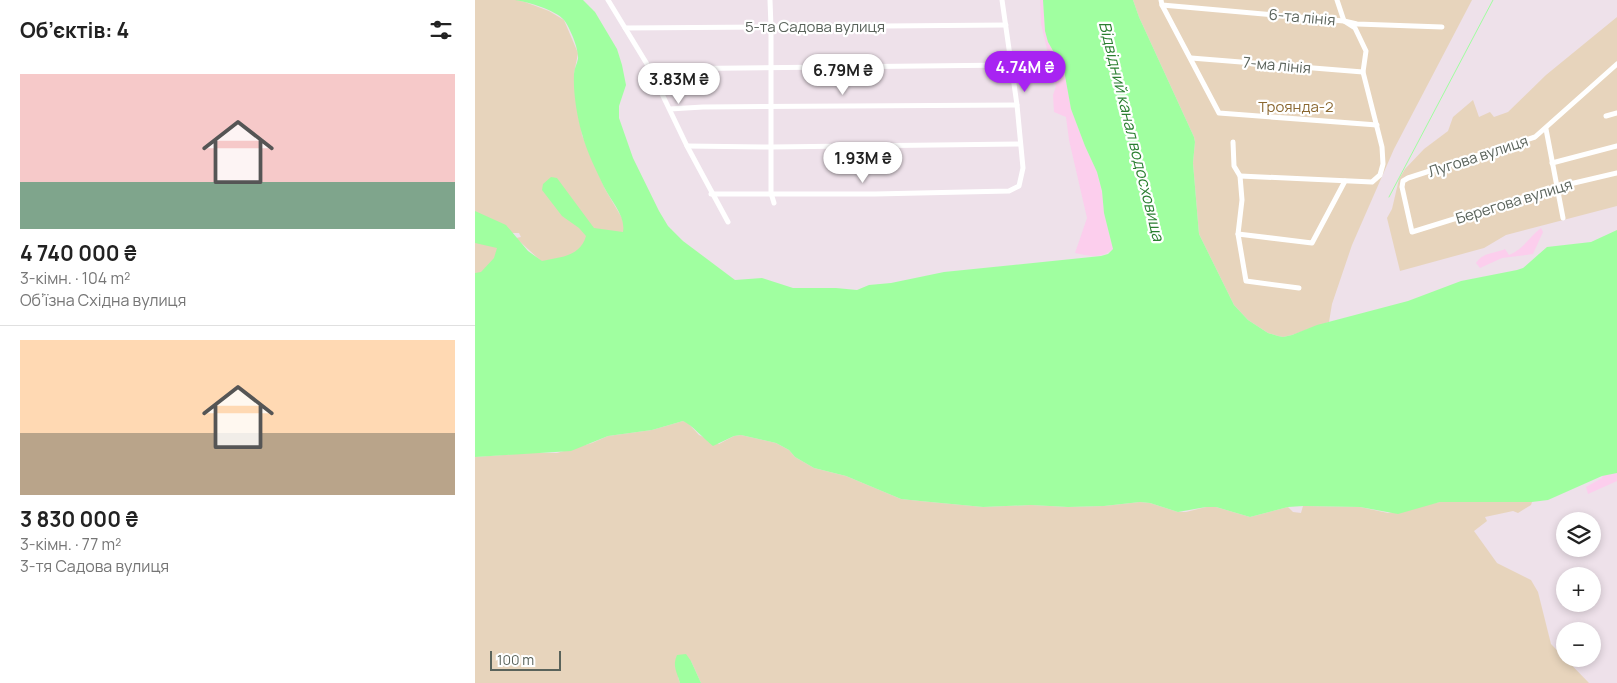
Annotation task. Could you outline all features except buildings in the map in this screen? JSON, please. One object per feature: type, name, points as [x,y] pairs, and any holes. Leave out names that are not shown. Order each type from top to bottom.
[{"type":"street","points":[[608,0],[650,69],[711,194],[728,222]]},
{"type":"street","points":[[770,0],[771,193],[774,202]]},
{"type":"street","points":[[711,194],[875,194],[1009,191],[1019,186],[1023,168],[1017,105],[1002,0]]},
{"type":"street","points":[[1240,176],[1372,182],[1380,175],[1383,164],[1382,147],[1363,72],[1366,51],[1355,28],[1344,21],[1337,0]]},
{"type":"street","points":[[1161,3],[1219,113],[1377,125]]},
{"type":"street","name":"6-та лінія","points":[[1161,3],[1344,21],[1357,24],[1442,27]]},
{"type":"street","name":"5-та Садова вулиця","points":[[625,28],[1006,25]]},
{"type":"street","name":"7-ма лінія","points":[[1191,58],[1363,72]]},
{"type":"street","name":"Лугова вулиця","points":[[1412,232],[1402,187],[1403,181],[1407,178],[1535,137],[1617,64]]},
{"type":"street","points":[[650,69],[1011,65]]},
{"type":"street","points":[[670,109],[771,106],[1017,105]]},
{"type":"street","points":[[1606,116],[1617,114]]},
{"type":"street","points":[[1546,129],[1563,218]]},
{"type":"street","points":[[1233,142],[1234,166],[1240,176],[1242,200],[1238,234],[1246,281],[1299,288]]},
{"type":"street","points":[[687,146],[771,147],[1020,144]]},
{"type":"street","points":[[1553,163],[1617,146]]},
{"type":"street","name":"Берегова вулиця","points":[[1412,232],[1557,188],[1617,173]]},
{"type":"street","points":[[1238,234],[1312,243],[1345,181]]},
{"type":"green space","points":[[475,0],[517,0],[549,11],[564,20],[578,53],[574,74],[582,135],[605,189],[622,218],[624,226],[624,232],[598,236],[600,278],[541,261],[516,238],[521,237],[519,233],[511,233],[493,227],[475,231]]},
{"type":"green space","name":"Троянда-2","points":[[1133,0],[1472,0],[1394,149],[1352,245],[1332,304],[1329,322],[1283,337],[1268,333],[1248,320],[1234,305],[1199,234],[1193,163],[1194,137]]},
{"type":"green space","points":[[1617,17],[1617,206],[1506,235],[1484,248],[1400,271],[1387,218],[1392,209],[1399,179],[1405,169],[1424,149],[1448,131],[1453,117],[1473,100],[1479,117],[1490,112],[1494,117],[1508,112],[1546,75]]},
{"type":"green space","points":[[475,241],[511,249],[475,281]]},
{"type":"green space","points":[[683,421],[688,423],[699,435],[719,444],[734,436],[741,435],[776,443],[814,468],[846,476],[901,499],[983,507],[1031,505],[1104,506],[1140,502],[1150,503],[1178,512],[1216,507],[1250,517],[1288,507],[1293,512],[1301,513],[1303,506],[1360,507],[1388,513],[1440,502],[1532,502],[1531,505],[1518,513],[1513,511],[1485,517],[1487,521],[1474,531],[1497,563],[1531,580],[1538,592],[1551,644],[1556,649],[1556,667],[1573,667],[1589,683],[701,683],[691,661],[678,677],[680,683],[475,683],[475,457],[557,453],[592,443],[608,436],[652,430]]},
{"type":"sand","points":[[1040,0],[1043,0],[1045,31],[1048,42],[1064,70],[1071,109],[1097,172],[1102,192],[1104,213],[1113,249],[1100,255],[1090,256],[1075,253],[1087,218],[1069,140],[1066,117],[1054,112],[1053,95],[1056,86],[1041,24]]},
{"type":"sand","points":[[1541,228],[1543,232],[1533,254],[1502,258],[1480,268],[1476,263],[1485,255],[1505,249],[1509,255],[1523,246]]},
{"type":"sand","points":[[1617,473],[1617,481],[1588,494],[1586,487],[1602,478],[1602,476]]},
{"type":"water","name":"Відвідний канал водосховища","points":[[515,0],[583,0],[595,12],[617,49],[622,65],[626,85],[619,106],[619,118],[633,158],[668,226],[683,241],[735,280],[762,278],[793,288],[857,290],[869,285],[891,283],[944,272],[1101,256],[1108,254],[1113,249],[1097,172],[1071,109],[1064,70],[1048,42],[1045,31],[1043,0],[1133,0],[1194,137],[1193,163],[1199,234],[1234,305],[1248,320],[1268,333],[1283,337],[1292,335],[1317,325],[1408,301],[1461,281],[1517,270],[1523,268],[1547,247],[1591,242],[1617,230],[1617,473],[1602,476],[1548,500],[1532,502],[1440,502],[1398,514],[1360,507],[1303,506],[1288,507],[1250,517],[1216,507],[1178,512],[1150,503],[1140,502],[1104,506],[1031,505],[983,507],[901,499],[846,476],[814,468],[776,443],[741,435],[734,436],[713,446],[683,421],[652,430],[608,436],[571,451],[475,457],[475,273],[481,272],[494,258],[497,248],[475,243],[475,211],[506,225],[528,251],[542,261],[569,255],[579,248],[586,236],[579,228],[562,216],[542,190],[543,184],[551,177],[557,178],[594,228],[623,232],[620,214],[595,168],[580,127],[574,81],[578,55],[571,33],[560,16],[534,5]]},
{"type":"water","points":[[686,654],[701,683],[680,683],[675,669],[675,662],[677,655]]},
{"type":"waterway","points":[[1389,197],[1493,0]]}]
